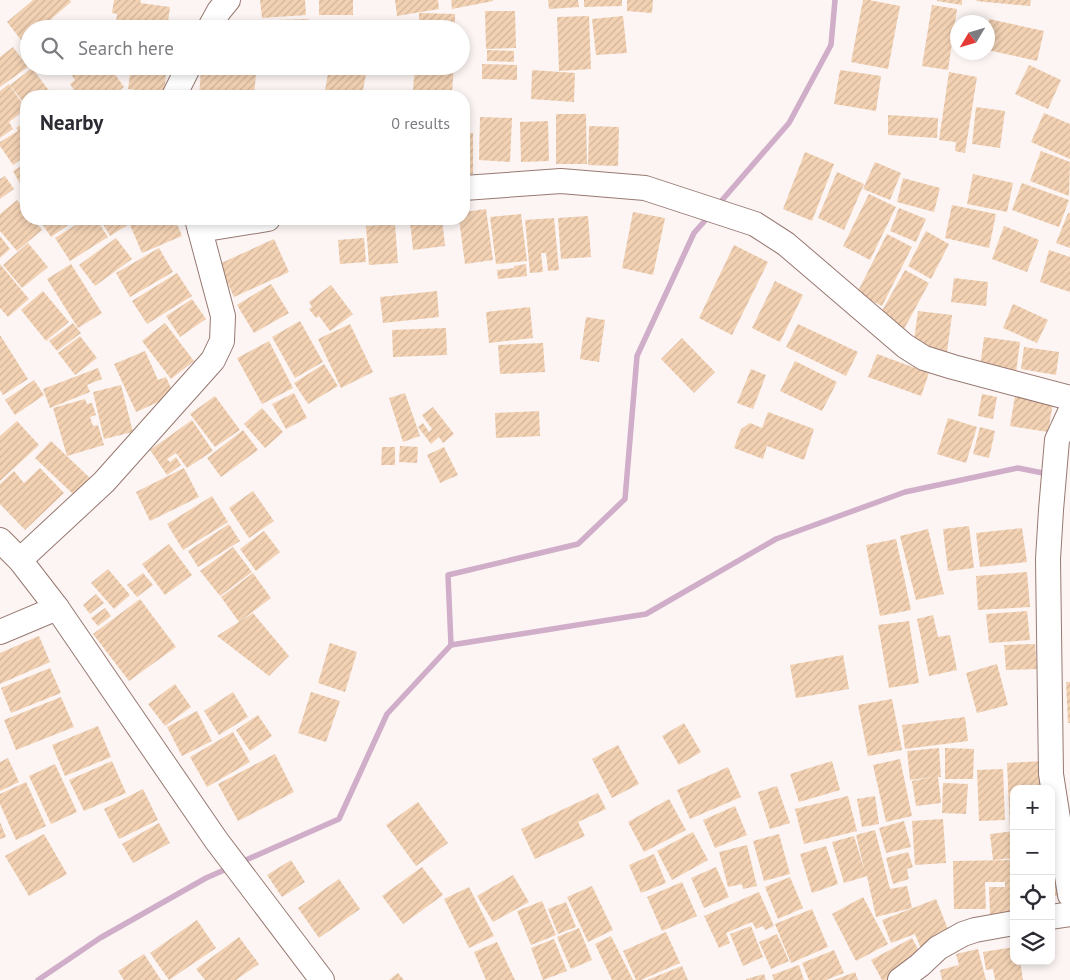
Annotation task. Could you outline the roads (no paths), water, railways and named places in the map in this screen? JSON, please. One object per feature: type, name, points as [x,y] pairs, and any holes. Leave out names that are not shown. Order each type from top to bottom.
[{"type":"street","points":[[214,20],[228,0]]},
{"type":"street","points":[[177,90],[184,75]]},
{"type":"street","points":[[470,188],[561,181],[645,188],[755,224],[786,244],[906,346],[924,358],[1070,398]]},
{"type":"street","points":[[20,560],[104,482],[213,360],[222,341],[223,316],[198,225]]},
{"type":"street","points":[[1070,412],[1057,440],[1048,568],[1051,774],[1070,895]]},
{"type":"street","points":[[0,540],[20,560],[57,608],[216,840],[322,980]]},
{"type":"street","points":[[0,632],[57,608]]},
{"type":"street","points":[[1055,916],[1070,914]]},
{"type":"street","points":[[900,980],[938,948],[963,934],[1010,924]]},
{"type":"waterway","points":[[717,206],[789,123],[831,45],[835,0]]},
{"type":"waterway","points":[[239,863],[339,819],[387,714],[451,645],[448,575],[578,544],[625,499],[637,356],[694,233],[710,215]]},
{"type":"waterway","points":[[451,645],[646,614],[776,539],[905,492],[1018,468],[1048,474]]},
{"type":"waterway","points":[[38,980],[100,938],[206,878],[231,867]]}]
